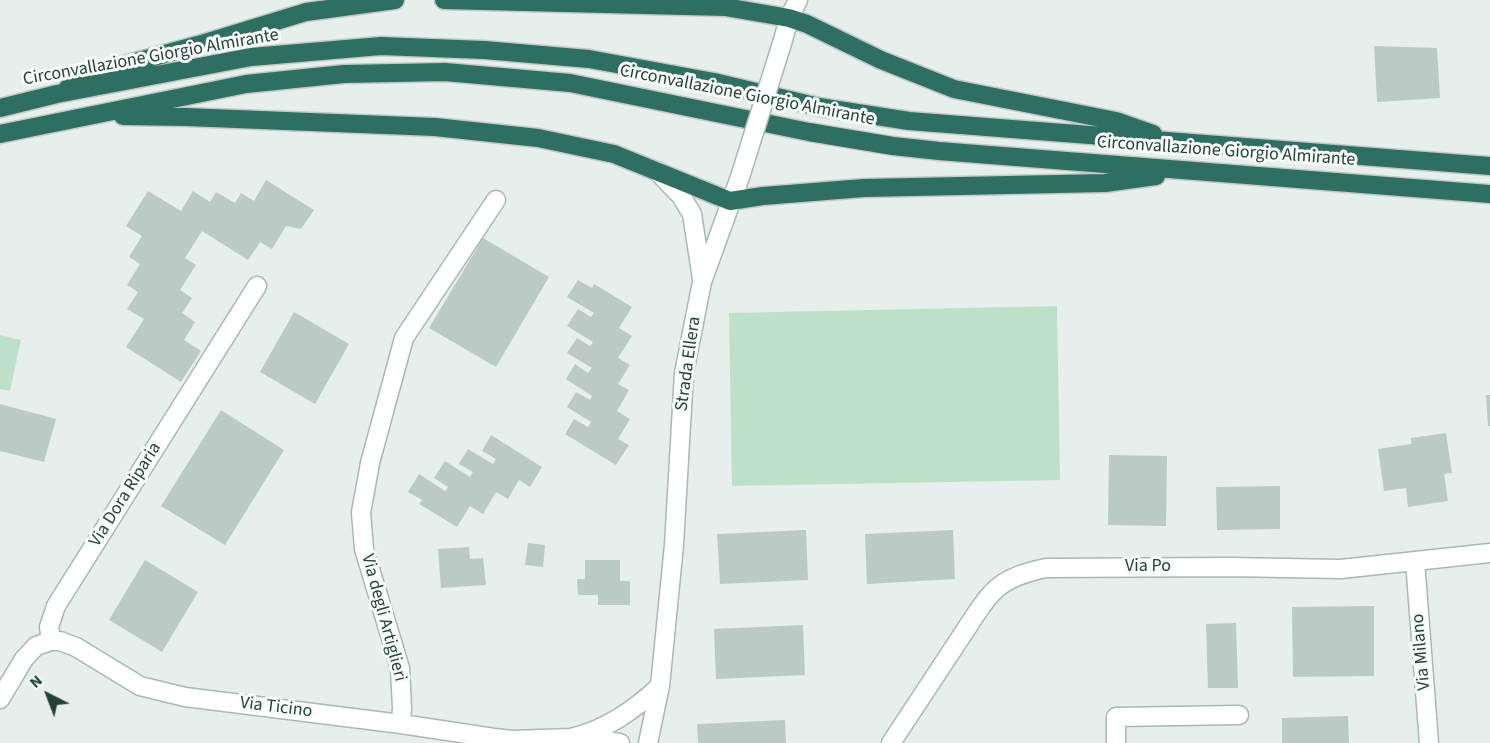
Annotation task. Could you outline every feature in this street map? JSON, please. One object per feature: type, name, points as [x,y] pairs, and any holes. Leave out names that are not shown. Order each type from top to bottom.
[{"type":"highway","points":[[57,94],[91,74],[178,51],[306,12],[395,0]]},
{"type":"highway","points":[[444,0],[725,7],[789,18],[954,90],[1116,121],[1180,143]]},
{"type":"highway","name":"Circonvallazione Giorgio Almirante","points":[[0,108],[57,94],[251,57],[381,46],[589,59],[714,82],[819,107],[909,121],[1490,166]]},
{"type":"highway","name":"Circonvallazione Giorgio Almirante","points":[[0,134],[246,84],[344,74],[445,72],[570,83],[809,132],[893,146],[1490,194]]},
{"type":"highway","points":[[88,116],[186,117],[447,128],[538,138],[614,154],[730,201],[763,195],[864,188],[1105,183],[1190,171]]},
{"type":"street","name":"Strada Ellera","points":[[648,743],[660,686],[674,545],[684,373],[702,282],[740,177],[789,18],[798,0]]},
{"type":"street","points":[[657,171],[681,196],[693,214],[702,282]]},
{"type":"street","name":"Via degli Artiglieri","points":[[401,724],[400,668],[364,549],[361,512],[370,463],[404,338],[495,200]]},
{"type":"street","name":"Via Dora Riparia","points":[[51,641],[50,627],[57,606],[257,286]]},
{"type":"street","name":"Via Po","points":[[891,743],[993,590],[1012,578],[1030,571],[1046,568],[1341,569],[1490,553]]},
{"type":"street","name":"Via Milano","points":[[1415,561],[1429,743]]},
{"type":"street","points":[[0,699],[24,659],[36,646],[51,641]]},
{"type":"street","name":"Via Ticino","points":[[51,641],[76,646],[141,686],[185,697],[401,724],[493,740],[517,741],[580,736]]},
{"type":"street","points":[[580,736],[637,707],[660,686]]},
{"type":"street","points":[[1116,743],[1116,717],[1239,715]]},
{"type":"street","points":[[580,736],[621,743]]},
{"type":"green space","points":[[1057,306],[1060,480],[732,486],[729,313]]},
{"type":"green space","points":[[0,335],[21,340],[10,391],[0,389]]},
{"type":"building","points":[[1374,46],[1437,48],[1440,98],[1377,102]]},
{"type":"building","points":[[266,180],[314,210],[301,229],[286,226],[272,249],[260,242],[248,260],[202,231],[185,258],[196,265],[180,290],[192,298],[182,313],[195,322],[184,340],[201,351],[181,382],[126,347],[144,319],[127,309],[138,292],[127,285],[140,264],[129,257],[142,236],[126,226],[148,191],[181,211],[193,191],[210,202],[216,192],[235,203],[241,193],[254,201]]},
{"type":"building","points":[[483,238],[549,277],[496,367],[429,328]]},
{"type":"building","points":[[578,280],[592,288],[594,284],[632,307],[619,328],[632,336],[618,358],[630,365],[618,384],[629,390],[617,411],[630,419],[618,439],[629,445],[616,465],[565,434],[574,419],[588,427],[591,422],[567,407],[576,392],[590,400],[592,396],[566,379],[575,364],[588,373],[592,368],[567,353],[577,338],[590,346],[593,342],[567,326],[578,309],[591,317],[594,313],[567,297]]},
{"type":"building","points":[[294,312],[349,344],[315,404],[260,372]]},
{"type":"building","points":[[1486,395],[1490,395],[1490,426],[1488,426]]},
{"type":"building","points":[[0,404],[56,419],[44,462],[0,451]]},
{"type":"building","points":[[221,410],[284,450],[225,545],[161,506]]},
{"type":"building","points":[[1446,433],[1452,473],[1444,474],[1448,501],[1408,507],[1406,488],[1384,491],[1378,449],[1411,444],[1411,438]]},
{"type":"building","points":[[491,435],[542,467],[530,487],[519,480],[508,499],[496,492],[483,514],[470,506],[457,527],[419,504],[422,500],[408,492],[419,474],[445,491],[448,487],[434,478],[445,461],[470,477],[473,472],[459,464],[468,449],[493,464],[496,459],[482,451]]},
{"type":"building","points":[[1109,455],[1167,456],[1166,526],[1108,525]]},
{"type":"building","points":[[1280,486],[1280,529],[1217,530],[1216,487]]},
{"type":"building","points":[[806,530],[808,580],[720,584],[717,534]]},
{"type":"building","points":[[953,530],[955,579],[867,584],[865,534]]},
{"type":"building","points":[[528,543],[545,545],[543,567],[525,565]]},
{"type":"building","points":[[469,547],[470,559],[483,558],[486,585],[441,588],[438,549]]},
{"type":"building","points":[[145,560],[198,592],[162,652],[109,620]]},
{"type":"building","points":[[585,560],[620,560],[620,581],[630,581],[630,605],[598,605],[598,595],[578,595],[577,579],[585,579]]},
{"type":"building","points":[[1374,606],[1374,676],[1293,677],[1292,607]]},
{"type":"building","points":[[1236,623],[1238,688],[1208,688],[1206,624]]},
{"type":"building","points":[[803,625],[805,675],[716,679],[714,629]]},
{"type":"building","points":[[1348,716],[1349,743],[1282,743],[1282,718]]},
{"type":"building","points":[[785,720],[786,743],[698,743],[697,724]]}]
